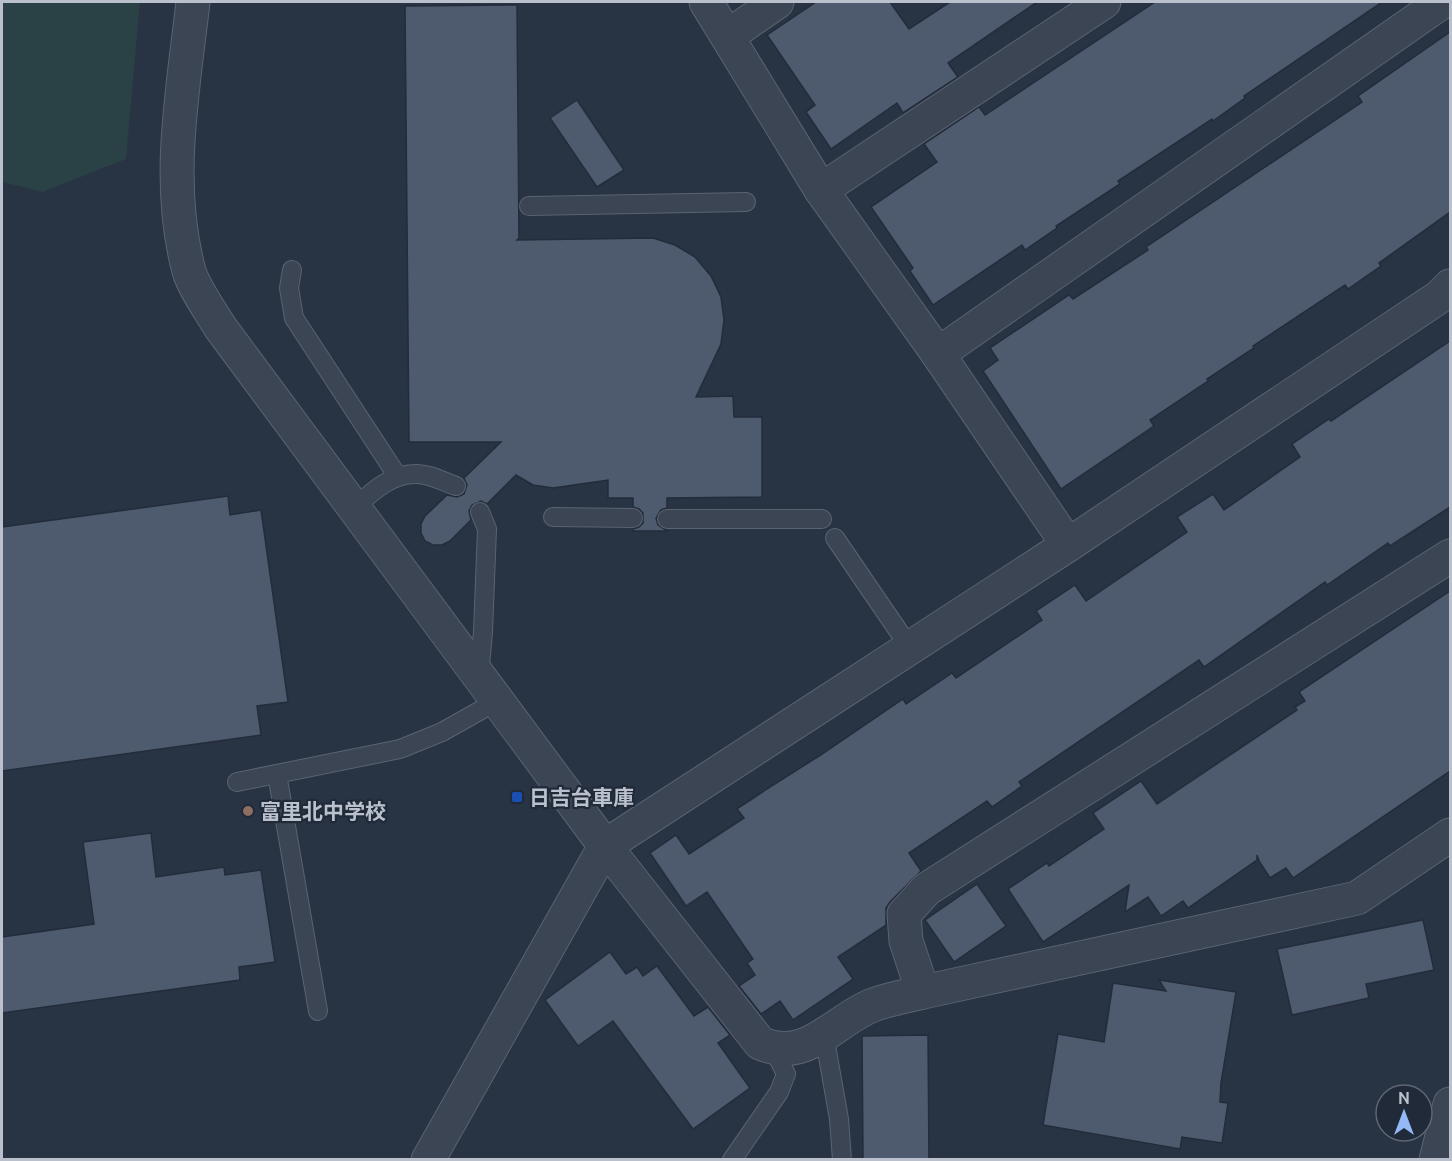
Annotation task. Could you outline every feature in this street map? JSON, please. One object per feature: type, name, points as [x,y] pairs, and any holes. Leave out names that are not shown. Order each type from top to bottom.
[{"type":"street","points":[[193,2],[176,156],[177,208],[189,273],[220,327],[488,689],[605,846],[760,1043],[772,1048],[806,1046],[872,1005],[1357,898],[1450,835]]},
{"type":"street","points":[[706,2],[820,190],[938,354],[1068,545]]},
{"type":"street","points":[[728,36],[777,2]]},
{"type":"street","points":[[820,190],[1104,2]]},
{"type":"street","points":[[938,354],[1443,2]]},
{"type":"street","points":[[428,1160],[605,846],[1068,545],[1439,297],[1450,286]]},
{"type":"street","points":[[923,992],[906,941],[904,914],[927,889],[1450,556]]},
{"type":"street","points":[[1436,1160],[1450,1104]]},
{"type":"lane","points":[[529,206],[746,202]]},
{"type":"lane","points":[[292,270],[290,288],[294,318],[399,477]]},
{"type":"lane","points":[[354,508],[378,487],[399,477],[417,473],[456,486]]},
{"type":"lane","points":[[237,782],[400,748],[442,732],[488,689],[483,632],[487,529],[480,512]]},
{"type":"lane","points":[[553,517],[633,518]]},
{"type":"lane","points":[[668,519],[822,519]]},
{"type":"lane","points":[[835,538],[910,648]]},
{"type":"lane","points":[[277,774],[318,1011]]},
{"type":"lane","points":[[825,1034],[839,1119],[842,1160]]},
{"type":"lane","points":[[732,1160],[779,1092],[786,1074],[772,1048]]},
{"type":"green space","points":[[2,2],[140,2],[126,159],[43,192],[2,182]]},
{"type":"building","points":[[816,2],[890,2],[909,29],[950,2],[1037,2],[948,63],[958,77],[903,113],[897,103],[831,149],[806,112],[815,105],[767,35]]},
{"type":"building","points":[[1155,2],[1382,2],[1244,96],[1245,98],[1213,121],[1212,119],[1118,181],[1120,184],[1056,226],[1057,228],[1025,250],[1022,245],[933,305],[910,271],[913,268],[871,207],[937,162],[924,144],[979,107],[985,115]]},
{"type":"building","points":[[517,5],[519,238],[517,240],[653,238],[675,245],[695,257],[711,276],[721,297],[724,320],[721,344],[696,397],[733,396],[734,417],[762,417],[762,497],[667,498],[667,508],[661,510],[656,518],[658,525],[667,531],[633,531],[643,523],[643,513],[633,507],[633,498],[608,498],[608,480],[553,488],[533,485],[516,475],[487,504],[481,501],[472,505],[469,511],[471,520],[450,541],[442,545],[433,545],[425,541],[421,533],[421,524],[425,516],[447,495],[457,497],[464,494],[467,485],[464,478],[501,442],[409,442],[405,6]]},
{"type":"building","points":[[1450,32],[1450,212],[1379,263],[1381,266],[1348,289],[1345,285],[1253,346],[1254,348],[1150,420],[1154,426],[1061,489],[983,371],[998,360],[990,348],[1069,295],[1073,299],[1148,250],[1146,247],[1362,102],[1358,96]]},
{"type":"building","points":[[577,100],[624,170],[597,187],[550,118]]},
{"type":"building","points":[[1450,341],[1450,507],[1390,546],[1388,543],[1327,585],[1325,582],[1204,667],[1199,660],[1019,782],[1022,786],[992,807],[987,801],[909,853],[921,871],[886,908],[886,925],[838,957],[853,979],[793,1020],[780,1001],[761,1014],[739,986],[755,975],[747,963],[753,959],[707,892],[686,906],[650,853],[676,835],[689,854],[744,818],[737,809],[764,791],[903,699],[906,704],[952,673],[956,678],[1042,620],[1036,611],[1075,585],[1086,601],[1187,532],[1177,517],[1213,494],[1224,510],[1300,457],[1292,444],[1329,419],[1331,421]]},
{"type":"building","points":[[228,496],[230,515],[261,510],[288,702],[257,706],[261,735],[2,771],[2,527]]},
{"type":"building","points":[[1450,591],[1450,771],[1293,878],[1286,868],[1270,878],[1257,855],[1257,860],[1188,908],[1183,901],[1161,916],[1148,897],[1125,912],[1129,885],[1043,942],[1008,889],[1047,863],[1049,866],[1104,829],[1093,813],[1141,781],[1157,804],[1297,710],[1295,707],[1305,701],[1299,692]]},
{"type":"building","points":[[151,833],[156,877],[224,867],[225,875],[261,870],[275,962],[239,967],[240,980],[2,1013],[2,937],[94,924],[83,842]]},
{"type":"building","points":[[977,884],[1006,926],[954,962],[925,920]]},
{"type":"building","points":[[1423,920],[1434,970],[1366,984],[1369,998],[1292,1015],[1277,949]]},
{"type":"building","points":[[610,952],[626,974],[637,967],[643,976],[657,966],[694,1016],[708,1007],[730,1035],[718,1043],[750,1088],[693,1129],[613,1021],[578,1046],[545,1000]]},
{"type":"building","points":[[1159,980],[1236,992],[1221,1083],[1220,1102],[1228,1103],[1222,1143],[1182,1137],[1180,1149],[1043,1125],[1058,1034],[1104,1042],[1113,983],[1166,991]]},
{"type":"building","points":[[928,1035],[929,1160],[863,1160],[862,1036]]},
{"type":"place","name":"日吉台車庫","points":[[517,797]]},
{"type":"place","name":"富里北中学校","points":[[248,811]]}]
